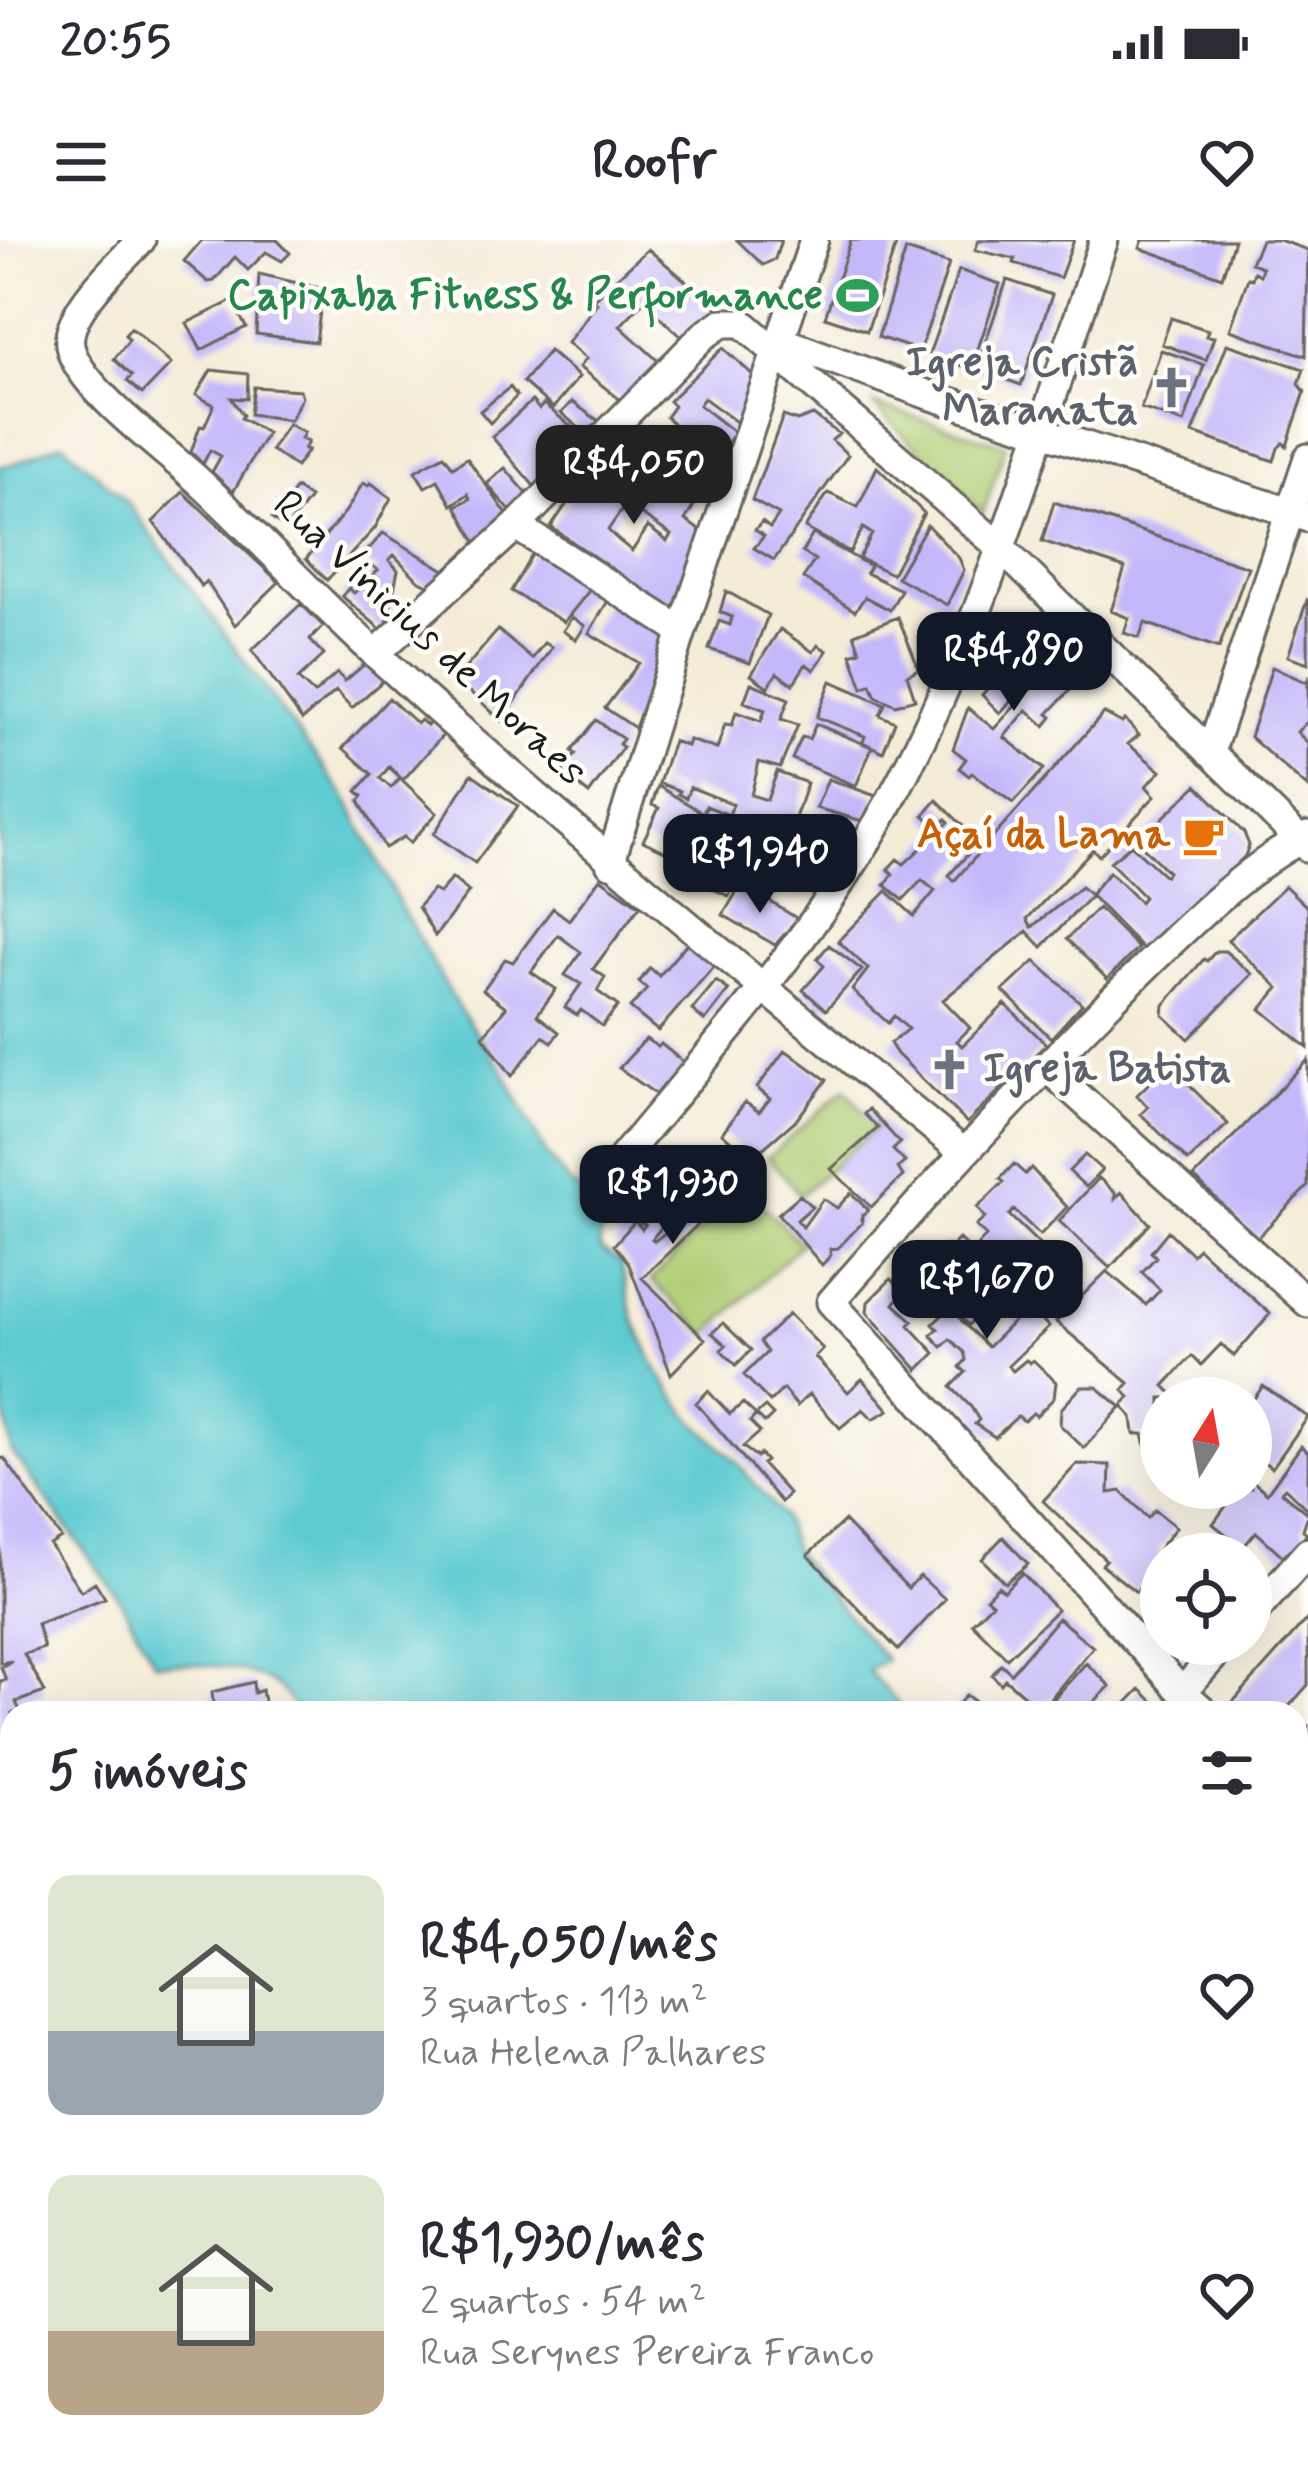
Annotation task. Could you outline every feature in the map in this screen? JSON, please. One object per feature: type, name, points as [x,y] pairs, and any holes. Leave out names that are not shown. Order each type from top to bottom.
[{"type":"street","name":"Rua Vinicius de Moraes","points":[[141,240],[73,321],[69,346],[80,370],[99,392],[202,484],[375,654],[610,862],[962,1150]]},
{"type":"street","points":[[610,862],[814,240]]},
{"type":"street","points":[[615,1167],[762,987],[888,805],[921,739],[1001,548],[1103,240]]},
{"type":"street","points":[[375,654],[516,526],[704,336],[731,321],[777,345],[1001,548],[1305,841],[1176,937],[962,1150],[831,1301],[1192,1701]]},
{"type":"street","points":[[777,345],[1299,515]]},
{"type":"street","points":[[1210,753],[1299,515],[1308,458]]},
{"type":"street","points":[[516,526],[682,631]]},
{"type":"street","points":[[1045,1066],[1308,1303]]},
{"type":"street","points":[[1272,1592],[1308,1552]]},
{"type":"street","points":[[1182,1692],[1207,1665]]},
{"type":"green space","points":[[872,404],[1006,445],[983,513]]},
{"type":"green space","points":[[845,1089],[877,1127],[800,1195],[768,1157]]},
{"type":"green space","points":[[744,1187],[801,1244],[707,1334],[651,1280]]},
{"type":"water","points":[[63,443],[127,502],[347,799],[402,909],[458,1007],[503,1071],[547,1156],[573,1187],[589,1192],[602,1208],[600,1249],[621,1262],[633,1317],[657,1370],[690,1417],[735,1460],[782,1516],[795,1553],[886,1660],[868,1671],[896,1701],[290,1701],[273,1685],[235,1670],[155,1663],[119,1598],[11,1451],[0,1380],[0,466]]},
{"type":"building","points":[[202,240],[277,240],[290,253],[282,261],[266,252],[248,270],[235,257],[208,282],[184,261]]},
{"type":"building","points":[[737,240],[781,240],[775,259],[763,265]]},
{"type":"building","points":[[851,240],[896,245],[867,331],[825,317]]},
{"type":"building","points":[[979,240],[1074,240],[1060,278],[1014,263],[1015,259],[975,250]]},
{"type":"building","points":[[1143,240],[1234,240],[1222,277],[1140,248]]},
{"type":"building","points":[[1261,240],[1279,240],[1308,250],[1306,356],[1230,330],[1248,278],[1254,272],[1260,275],[1262,267],[1251,263]]},
{"type":"building","points":[[648,249],[726,315],[692,346],[643,302],[620,326],[667,369],[628,406],[579,367],[586,359],[567,343],[597,303],[593,300]]},
{"type":"building","points":[[906,250],[949,264],[920,351],[878,337]]},
{"type":"building","points":[[959,270],[1000,284],[971,369],[929,354]]},
{"type":"building","points":[[259,274],[323,289],[316,342],[256,334]]},
{"type":"building","points":[[1007,280],[1052,295],[1021,385],[976,369]]},
{"type":"building","points":[[232,301],[246,327],[201,350],[187,323]]},
{"type":"building","points":[[1171,318],[1208,330],[1206,336],[1214,337],[1206,360],[1162,344]]},
{"type":"building","points":[[131,328],[171,364],[142,394],[114,359],[129,340],[125,335]]},
{"type":"building","points":[[1227,344],[1304,369],[1299,384],[1305,392],[1287,446],[1283,443],[1278,448],[1274,461],[1193,433]]},
{"type":"building","points":[[723,348],[755,377],[739,424],[704,398],[699,405],[735,433],[710,466],[699,457],[679,483],[652,462],[664,446],[658,441],[674,424],[666,417],[674,406],[669,401]]},
{"type":"building","name":"Igreja Cristã Maranata","points":[[1161,350],[1204,365],[1184,423],[1141,408]]},
{"type":"building","points":[[549,351],[579,377],[553,408],[523,382]]},
{"type":"building","points":[[211,370],[248,374],[247,399],[231,398],[241,418],[267,433],[233,492],[212,472],[221,456],[210,450],[203,464],[191,452],[214,405],[196,395]]},
{"type":"building","points":[[254,387],[300,390],[302,397],[290,420],[250,414]]},
{"type":"building","points":[[510,387],[517,396],[490,423],[480,411]]},
{"type":"building","points":[[532,401],[539,409],[544,404],[575,430],[578,427],[561,413],[572,402],[603,424],[540,493],[492,437]]},
{"type":"building","points":[[813,415],[839,434],[832,440],[848,455],[774,560],[754,548],[764,536],[755,530],[762,522],[770,528],[779,515],[752,500],[783,416],[797,421]]},
{"type":"building","points":[[288,424],[304,433],[301,439],[308,442],[296,467],[271,450]]},
{"type":"building","points":[[618,449],[695,504],[685,520],[701,531],[674,612],[551,527],[576,490],[579,493]],"holes":[[[626,504],[671,535],[667,541],[648,527],[632,551],[608,530]]]},
{"type":"building","points":[[444,455],[453,467],[467,458],[508,516],[476,542],[456,506],[470,499],[468,494],[452,505],[438,480],[425,487],[415,471]]},
{"type":"building","points":[[712,466],[721,474],[713,498],[697,485]]},
{"type":"building","points":[[877,467],[924,513],[892,574],[859,558],[872,534],[863,528],[850,552],[805,528],[828,493],[858,507]]},
{"type":"building","points":[[505,468],[530,497],[512,513],[487,484]]},
{"type":"building","points":[[363,483],[371,483],[391,498],[375,528],[327,580],[306,559]]},
{"type":"building","points":[[296,488],[310,498],[286,529],[272,519]]},
{"type":"building","points":[[183,492],[279,582],[235,625],[206,581],[201,586],[153,522]]},
{"type":"building","points":[[1054,502],[1248,567],[1219,648],[1145,623],[1139,638],[1124,633],[1129,618],[1111,611],[1125,568],[1042,541]]},
{"type":"building","points":[[927,525],[959,558],[964,570],[947,605],[897,577]]},
{"type":"building","points":[[383,533],[453,575],[438,590],[418,580],[394,555],[389,560],[398,570],[385,633],[342,596],[349,588],[354,593],[378,570],[361,558]]},
{"type":"building","points":[[813,534],[870,566],[866,573],[901,590],[890,610],[865,597],[855,611],[803,578],[815,560],[802,552]]},
{"type":"building","points":[[534,551],[592,587],[564,622],[511,591]]},
{"type":"building","points":[[726,591],[768,615],[750,663],[709,649],[719,621],[730,625],[732,617],[720,612]]},
{"type":"building","points":[[609,599],[669,633],[635,728],[605,708],[639,663],[589,633]]},
{"type":"building","points":[[1308,601],[1308,663],[1288,656]]},
{"type":"building","points":[[301,604],[323,626],[310,640],[324,655],[298,679],[314,694],[337,673],[345,681],[366,663],[385,679],[352,708],[336,691],[302,720],[252,650]]},
{"type":"building","points":[[1010,615],[1080,679],[1048,714],[1052,717],[1045,726],[1027,710],[1004,737],[1044,769],[1013,803],[959,768],[966,759],[953,749],[968,708],[994,729],[1035,684],[992,647],[1005,616]]},
{"type":"building","points":[[572,617],[585,626],[576,640],[563,631]]},
{"type":"building","points":[[898,617],[919,669],[907,675],[915,699],[896,705],[876,696],[871,684],[863,688],[851,654],[860,651],[854,634]]},
{"type":"building","points":[[780,629],[813,652],[818,645],[827,651],[814,670],[806,664],[793,684],[777,673],[768,687],[751,675]]},
{"type":"building","points":[[498,630],[532,659],[544,643],[552,647],[502,721],[456,679]]},
{"type":"building","points":[[1272,667],[1308,679],[1308,721],[1297,732],[1308,743],[1308,788],[1250,737]]},
{"type":"building","points":[[1004,669],[1024,686],[1000,713],[982,695]]},
{"type":"building","points":[[831,681],[885,704],[880,715],[895,722],[883,752],[863,742],[865,736],[817,717]]},
{"type":"building","points":[[751,683],[789,699],[781,719],[798,725],[780,768],[759,762],[751,795],[767,800],[777,772],[807,783],[793,824],[803,827],[789,874],[747,862],[758,824],[729,815],[733,804],[690,787],[686,798],[659,783],[673,741],[687,746],[689,740],[717,749],[725,724],[732,725],[736,712],[761,721],[765,710],[744,702]]},
{"type":"building","points":[[389,698],[417,724],[430,722],[443,735],[403,780],[389,767],[380,778],[391,788],[400,778],[437,813],[410,843],[404,837],[385,848],[357,791],[372,774],[343,748]]},
{"type":"building","points":[[1104,713],[1122,723],[1125,720],[1139,735],[1128,744],[1161,771],[1146,786],[1155,796],[1099,856],[1093,849],[1027,919],[1032,927],[1081,887],[1090,895],[1109,872],[1140,902],[1144,897],[1110,862],[1131,845],[1165,876],[1168,872],[1138,842],[1197,785],[1244,833],[1249,845],[1245,856],[1146,952],[1091,896],[1042,947],[1027,931],[943,1000],[970,1028],[957,1041],[962,1046],[1005,1004],[1046,1044],[967,1123],[897,1054],[890,1043],[908,1029],[894,1016],[888,1023],[852,990],[868,969],[838,941],[887,891],[914,916],[935,891],[922,880],[903,900],[885,885],[893,874],[888,869],[897,859],[904,864],[949,822],[946,819],[938,828],[924,815],[937,800],[979,842],[949,875],[954,881]]},
{"type":"building","points":[[596,720],[623,739],[619,744],[623,747],[589,794],[562,772]]},
{"type":"building","points":[[816,724],[872,747],[856,786],[792,759],[802,737],[809,739]]},
{"type":"building","points":[[472,774],[518,806],[475,863],[434,834]]},
{"type":"building","points":[[828,779],[876,796],[866,822],[816,808]]},
{"type":"building","points":[[658,786],[703,813],[706,806],[729,815],[721,835],[749,845],[729,896],[688,878],[695,865],[643,841],[659,808],[652,805]]},
{"type":"building","points":[[452,878],[469,892],[435,936],[418,907]]},
{"type":"building","points":[[600,878],[640,906],[593,969],[605,977],[597,991],[618,1006],[602,1026],[581,1010],[577,1015],[565,1007],[581,984],[565,975],[581,952],[558,935],[531,972],[556,989],[537,1015],[559,1032],[552,1042],[543,1036],[512,1076],[483,1036],[506,1007],[483,990],[505,959],[513,962],[553,908],[569,920]]},
{"type":"building","points":[[1285,886],[1308,908],[1308,1048],[1261,1009],[1279,988],[1228,940]]},
{"type":"building","points":[[739,888],[751,895],[753,891],[798,919],[775,945],[723,915]]},
{"type":"building","points":[[1098,908],[1138,948],[1107,979],[1067,939]]},
{"type":"building","points":[[688,942],[715,965],[658,1031],[630,1008],[647,989],[639,982],[650,968],[659,976]]},
{"type":"building","points":[[829,945],[862,970],[826,1010],[803,990],[824,966],[817,959]]},
{"type":"building","points":[[1216,951],[1225,951],[1252,974],[1189,1039],[1163,1015],[1164,1005]]},
{"type":"building","points":[[1035,961],[1082,1004],[1051,1038],[1003,991]]},
{"type":"building","points":[[716,981],[729,990],[705,1021],[692,1010]]},
{"type":"building","points":[[646,1039],[658,1047],[661,1044],[687,1065],[661,1098],[619,1068]]},
{"type":"building","points":[[785,1050],[827,1080],[797,1119],[751,1159],[722,1133],[745,1102],[759,1112],[770,1099],[757,1088]]},
{"type":"building","points":[[1308,1060],[1308,1186],[1257,1238],[1194,1177]]},
{"type":"building","points":[[1168,1064],[1228,1124],[1188,1161],[1141,1114],[1148,1107],[1137,1095]]},
{"type":"building","points":[[869,1109],[900,1143],[893,1150],[905,1162],[898,1168],[903,1176],[871,1207],[831,1169],[878,1128],[864,1114]]},
{"type":"building","points":[[726,1152],[744,1167],[736,1174],[743,1181],[642,1278],[705,1339],[671,1374],[628,1262],[614,1245],[635,1221],[642,1229],[645,1225],[632,1217],[643,1203],[638,1200],[662,1179],[685,1197],[668,1226],[665,1223],[652,1239],[698,1206],[680,1190]]},
{"type":"building","points":[[1085,1155],[1102,1170],[1086,1187],[1069,1171]]},
{"type":"building","points":[[1014,1164],[1025,1174],[1031,1168],[1067,1207],[1040,1235],[1014,1210],[1009,1215],[1043,1248],[1031,1259],[1036,1265],[1015,1284],[977,1246],[986,1236],[976,1226],[985,1218],[977,1208],[1004,1182],[1000,1179]]},
{"type":"building","points":[[1099,1178],[1115,1193],[1115,1199],[1121,1192],[1150,1224],[1110,1268],[1059,1221]]},
{"type":"building","points":[[851,1193],[868,1210],[838,1248],[830,1249],[822,1265],[778,1214],[800,1195],[812,1207],[797,1220],[803,1227],[823,1199],[837,1208]]},
{"type":"building","points":[[1168,1231],[1192,1254],[1198,1248],[1270,1314],[1234,1356],[1221,1344],[1201,1365],[1192,1356],[1172,1377],[1140,1377],[1140,1434],[1134,1434],[1132,1417],[1122,1406],[1130,1397],[1123,1390],[1129,1383],[1056,1322],[1107,1271],[1146,1305],[1160,1290],[1142,1272],[1156,1257],[1151,1252]]},
{"type":"building","points":[[959,1239],[993,1272],[989,1277],[1002,1289],[994,1296],[997,1300],[968,1325],[954,1310],[964,1324],[988,1347],[1028,1307],[1049,1327],[1008,1366],[1013,1371],[1033,1360],[1056,1382],[1054,1398],[1036,1416],[1033,1413],[1024,1421],[1018,1416],[995,1437],[975,1424],[979,1420],[971,1407],[951,1387],[966,1372],[960,1367],[966,1360],[964,1352],[950,1339],[942,1347],[931,1335],[938,1329],[933,1324],[949,1309],[918,1278],[942,1246],[952,1246]]},
{"type":"building","points":[[891,1279],[904,1291],[894,1304],[913,1321],[909,1325],[935,1353],[918,1370],[867,1312],[868,1302]]},
{"type":"building","points":[[789,1314],[823,1349],[815,1357],[848,1392],[862,1379],[889,1410],[873,1419],[863,1409],[840,1428],[809,1394],[797,1406],[783,1389],[770,1402],[744,1375],[767,1352],[760,1342]]},
{"type":"building","points":[[723,1323],[751,1350],[736,1365],[721,1350],[726,1345],[712,1333]]},
{"type":"building","points":[[1081,1387],[1097,1387],[1121,1407],[1084,1448],[1060,1425],[1061,1409]]},
{"type":"building","points":[[708,1391],[730,1414],[743,1403],[756,1415],[750,1422],[760,1432],[743,1447],[757,1457],[760,1454],[766,1461],[762,1464],[789,1494],[781,1502],[696,1403]]},
{"type":"building","points":[[1272,1392],[1308,1417],[1272,1468]]},
{"type":"building","points":[[765,1407],[773,1415],[765,1423],[756,1415]]},
{"type":"building","points":[[1301,1446],[1308,1452],[1308,1510],[1285,1488],[1281,1492],[1308,1514],[1303,1530],[1307,1533],[1285,1558],[1272,1546],[1272,1533],[1224,1533],[1213,1524],[1224,1509],[1272,1509],[1272,1486]]},
{"type":"building","points":[[4,1458],[61,1538],[50,1545],[81,1591],[95,1582],[105,1598],[37,1624],[44,1648],[24,1654],[45,1692],[19,1701],[0,1701],[0,1681],[6,1680],[1,1667],[12,1661],[0,1663],[0,1459]]},
{"type":"building","points":[[1077,1464],[1110,1465],[1109,1493],[1121,1491],[1148,1518],[1155,1510],[1176,1527],[1171,1533],[1140,1533],[1140,1587],[1136,1592],[1102,1565],[1106,1560],[1043,1501]]},
{"type":"building","points":[[844,1521],[908,1588],[920,1576],[945,1599],[898,1650],[808,1555]]},
{"type":"building","points":[[1003,1537],[1028,1564],[1005,1583],[982,1559]]},
{"type":"building","points":[[1022,1573],[1057,1610],[1007,1658],[972,1623],[992,1603],[986,1598],[998,1586],[1004,1591]]},
{"type":"building","points":[[1058,1618],[1093,1647],[1048,1701],[1031,1701],[1005,1679],[1001,1684],[992,1675],[1001,1664],[1011,1673]]},
{"type":"building","points":[[1308,1618],[1308,1685],[1294,1701],[1234,1701],[1266,1665],[1272,1665],[1272,1658]]},
{"type":"building","points":[[1086,1663],[1110,1686],[1095,1701],[1052,1701]]},
{"type":"building","points":[[253,1682],[254,1693],[262,1690],[264,1701],[213,1701],[212,1692]]},
{"type":"building","points":[[1140,1689],[1152,1701],[1128,1701]]},
{"type":"place","name":"Capixaba Fitness & Performance","points":[[857,296]]},
{"type":"place","name":"Igreja Cristã Maranata","points":[[1172,387]]},
{"type":"place","name":"Açaí da Lama","points":[[1204,835]]},
{"type":"place","name":"Igreja Batista","points":[[949,1069]]}]
